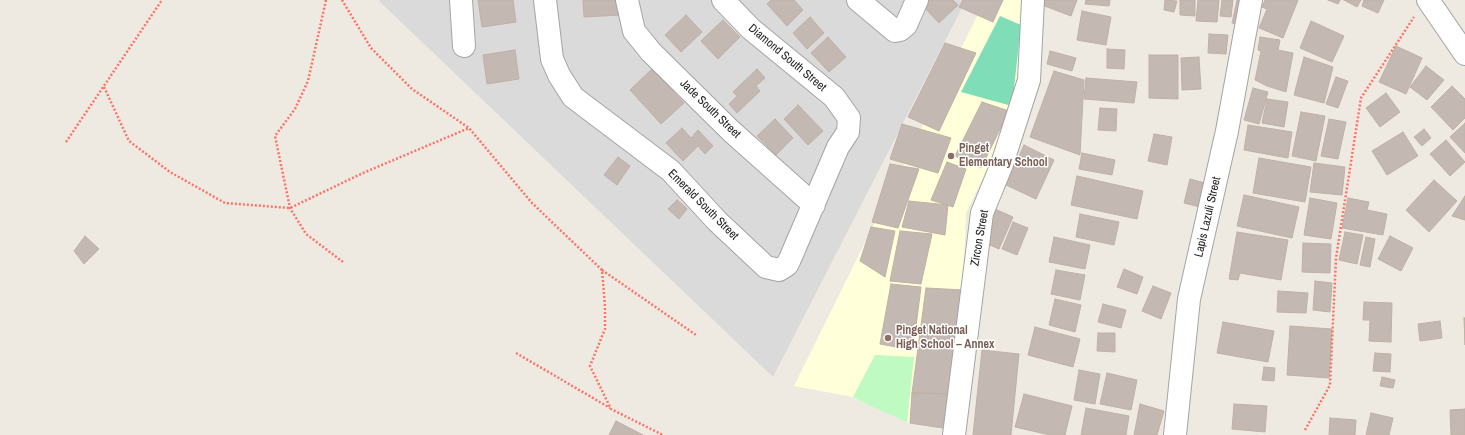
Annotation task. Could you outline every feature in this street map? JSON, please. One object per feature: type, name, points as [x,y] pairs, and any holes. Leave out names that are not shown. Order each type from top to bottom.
[{"type":"street","points":[[461,0],[464,46]]},
{"type":"street","name":"Emerald South Street","points":[[545,0],[552,59],[559,75],[573,96],[671,171],[717,221],[766,267],[779,270],[787,265],[838,147],[848,132],[849,118]]},
{"type":"street","name":"Jade South Street","points":[[627,0],[634,31],[651,52],[731,131],[814,205]]},
{"type":"street","name":"Diamond South Street","points":[[723,0],[751,29],[834,97],[849,118]]},
{"type":"street","points":[[858,0],[895,31],[900,30],[906,25],[917,0]]},
{"type":"street","name":"Zircon Street","points":[[954,435],[982,213],[1002,164],[1029,80],[1033,0]]},
{"type":"street","name":"Lapis Lazuli Street","points":[[1175,435],[1189,299],[1227,131],[1251,0]]},
{"type":"street","points":[[1422,7],[1465,54]]},
{"type":"path","points":[[66,142],[162,0]]},
{"type":"path","points":[[326,0],[308,80],[295,109],[275,136],[290,208],[306,234],[343,262]]},
{"type":"path","points":[[342,0],[371,48],[412,90],[469,128],[532,203],[602,270],[696,335]]},
{"type":"path","points":[[1305,430],[1330,385],[1336,258],[1361,98],[1422,7]]},
{"type":"path","points":[[104,87],[129,141],[170,172],[225,202],[290,208],[363,173],[469,128]]},
{"type":"path","points":[[602,270],[605,329],[590,366],[611,409]]},
{"type":"path","points":[[516,353],[611,409],[663,435]]},
{"type":"shaded area","points":[[966,0],[773,377],[379,1]]},
{"type":"shaded area","points":[[985,0],[1022,0],[1021,99],[966,213],[963,290],[949,429],[910,423],[853,397],[794,386]]},
{"type":"green space","points":[[1000,16],[1021,25],[1012,106],[961,92]]},
{"type":"green space","points":[[875,355],[914,357],[907,422],[853,397]]},
{"type":"building","points":[[478,0],[513,0],[516,22],[482,27]]},
{"type":"building","points":[[583,0],[619,0],[620,15],[584,17]]},
{"type":"building","points":[[771,0],[794,0],[803,10],[787,26],[767,4]]},
{"type":"building","points":[[927,0],[953,0],[958,5],[939,23],[922,5]]},
{"type":"building","points":[[963,0],[1003,0],[993,22],[959,7]]},
{"type":"building","points":[[1044,0],[1077,0],[1071,16],[1042,5]]},
{"type":"building","points":[[1086,0],[1110,0],[1109,6],[1085,4]]},
{"type":"building","points":[[1165,0],[1177,1],[1174,12],[1164,10]]},
{"type":"building","points":[[1180,0],[1195,0],[1195,16],[1180,15]]},
{"type":"building","points":[[1198,0],[1219,0],[1217,22],[1196,21]]},
{"type":"building","points":[[1222,0],[1233,0],[1231,17],[1220,16]]},
{"type":"building","points":[[1237,0],[1248,0],[1243,25],[1232,23]]},
{"type":"building","points":[[1265,0],[1298,0],[1283,38],[1259,28],[1267,9],[1262,7]]},
{"type":"building","points":[[1328,0],[1340,0],[1338,4]]},
{"type":"building","points":[[1344,0],[1361,0],[1357,7]]},
{"type":"building","points":[[1364,0],[1384,0],[1378,13],[1362,6]]},
{"type":"building","points":[[1082,11],[1111,17],[1106,45],[1077,40]]},
{"type":"building","points":[[686,15],[702,32],[681,52],[665,35]]},
{"type":"building","points":[[810,17],[824,33],[807,49],[793,33]]},
{"type":"building","points":[[723,20],[740,37],[718,59],[701,41]]},
{"type":"building","points":[[1311,21],[1344,36],[1332,62],[1300,48]]},
{"type":"building","points":[[1209,34],[1228,35],[1226,54],[1208,53]]},
{"type":"building","points":[[828,37],[846,57],[829,72],[811,53]]},
{"type":"building","points":[[1260,37],[1280,40],[1278,50],[1293,53],[1286,92],[1267,86],[1255,80],[1261,51],[1258,50]]},
{"type":"building","points":[[945,43],[976,53],[939,131],[908,117]]},
{"type":"building","points":[[1396,46],[1422,58],[1406,94],[1379,82]]},
{"type":"building","points":[[1107,49],[1125,50],[1124,69],[1107,68]]},
{"type":"building","points":[[515,50],[519,79],[487,84],[483,55]]},
{"type":"building","points":[[1050,51],[1076,58],[1072,71],[1047,64]]},
{"type":"building","points":[[1149,55],[1178,55],[1178,99],[1149,98]]},
{"type":"building","points":[[1199,57],[1201,89],[1182,90],[1181,58]]},
{"type":"building","points":[[1304,57],[1333,67],[1324,103],[1294,95]]},
{"type":"building","points":[[1426,66],[1444,80],[1427,100],[1410,87]]},
{"type":"building","points":[[652,69],[684,103],[661,124],[630,90]]},
{"type":"building","points":[[757,69],[765,78],[756,86],[760,91],[737,113],[729,104],[737,96],[733,92]]},
{"type":"building","points":[[1054,71],[1084,80],[1080,155],[1030,137]]},
{"type":"building","points":[[1336,77],[1348,81],[1338,108],[1326,104]]},
{"type":"building","points":[[1086,78],[1137,82],[1134,103],[1084,99]]},
{"type":"building","points":[[1452,86],[1465,99],[1465,118],[1453,130],[1431,107]]},
{"type":"building","points":[[1253,88],[1268,92],[1259,124],[1244,120]]},
{"type":"building","points":[[1386,93],[1400,112],[1380,127],[1366,108]]},
{"type":"building","points":[[1267,99],[1288,102],[1284,127],[1262,123]]},
{"type":"building","points":[[982,102],[1009,111],[981,168],[955,156]]},
{"type":"building","points":[[798,105],[823,131],[808,145],[784,119]]},
{"type":"building","points":[[1100,108],[1117,109],[1116,131],[1098,130]]},
{"type":"building","points":[[1301,112],[1325,116],[1316,161],[1292,156]]},
{"type":"building","points":[[775,119],[793,138],[776,155],[757,136]]},
{"type":"building","points":[[1329,119],[1346,122],[1338,159],[1321,156]]},
{"type":"building","points":[[1465,123],[1465,153],[1450,137]]},
{"type":"building","points":[[902,124],[951,138],[938,173],[890,159]]},
{"type":"building","points":[[1248,125],[1292,132],[1288,158],[1244,150]]},
{"type":"building","points":[[682,128],[691,138],[698,130],[713,146],[705,154],[698,146],[683,161],[666,143]]},
{"type":"building","points":[[1424,129],[1431,138],[1422,146],[1414,137]]},
{"type":"building","points":[[1403,132],[1418,156],[1387,175],[1372,151]]},
{"type":"building","points":[[1154,134],[1172,137],[1167,165],[1148,161]]},
{"type":"building","points":[[1446,140],[1465,162],[1450,176],[1430,154]]},
{"type":"building","points":[[1024,145],[1054,160],[1036,199],[1006,185]]},
{"type":"building","points":[[1082,153],[1115,160],[1112,175],[1079,169]]},
{"type":"building","points":[[618,157],[630,166],[617,185],[604,175]]},
{"type":"building","points":[[1259,158],[1311,167],[1305,202],[1253,193]]},
{"type":"building","points":[[947,162],[966,169],[953,207],[931,200]]},
{"type":"building","points":[[1314,163],[1345,167],[1342,195],[1310,192]]},
{"type":"building","points":[[890,164],[919,169],[898,228],[872,222]]},
{"type":"building","points":[[1077,176],[1143,191],[1137,219],[1071,205]]},
{"type":"building","points":[[1190,179],[1205,183],[1200,207],[1184,203]]},
{"type":"building","points":[[1434,180],[1457,201],[1429,232],[1406,210]]},
{"type":"building","points":[[1244,195],[1299,207],[1292,238],[1237,226]]},
{"type":"building","points":[[1465,196],[1465,220],[1452,216]]},
{"type":"building","points":[[1310,198],[1337,203],[1331,239],[1304,235]]},
{"type":"building","points":[[1348,198],[1369,202],[1367,210],[1387,214],[1383,235],[1342,228]]},
{"type":"building","points":[[677,200],[687,209],[679,219],[668,209]]},
{"type":"building","points":[[909,201],[948,205],[945,235],[902,227]]},
{"type":"building","points":[[995,209],[1013,217],[999,249],[981,241]]},
{"type":"building","points":[[1080,214],[1119,222],[1114,245],[1076,237]]},
{"type":"building","points":[[1013,222],[1028,228],[1017,255],[1002,249]]},
{"type":"building","points":[[871,227],[895,231],[885,277],[860,261]]},
{"type":"building","points":[[900,231],[932,234],[921,284],[890,281]]},
{"type":"building","points":[[1237,232],[1288,240],[1281,280],[1240,273],[1238,280],[1229,279]]},
{"type":"building","points":[[1345,232],[1363,235],[1357,264],[1339,260]]},
{"type":"building","points":[[85,236],[99,249],[84,264],[74,251]]},
{"type":"building","points":[[1390,236],[1413,248],[1401,271],[1378,259]]},
{"type":"building","points":[[1054,237],[1090,245],[1085,269],[1049,262]]},
{"type":"building","points":[[1366,237],[1375,239],[1370,267],[1360,265]]},
{"type":"building","points":[[1303,243],[1331,244],[1330,273],[1302,272]]},
{"type":"building","points":[[1124,269],[1143,277],[1137,294],[1117,287]]},
{"type":"building","points":[[1056,270],[1085,275],[1080,300],[1051,294]]},
{"type":"building","points":[[1315,281],[1332,283],[1330,312],[1313,310]]},
{"type":"building","points":[[891,284],[921,287],[913,350],[880,344]]},
{"type":"building","points":[[1153,286],[1171,293],[1161,319],[1142,311]]},
{"type":"building","points":[[926,288],[963,290],[953,394],[912,393]]},
{"type":"building","points":[[1278,291],[1308,293],[1306,313],[1277,312]]},
{"type":"building","points":[[1055,299],[1081,305],[1075,332],[1049,325]]},
{"type":"building","points":[[1364,302],[1392,303],[1391,342],[1369,341],[1370,320],[1363,320]]},
{"type":"building","points":[[1103,304],[1126,310],[1121,328],[1098,322]]},
{"type":"building","points":[[1464,318],[1465,318],[1465,345]]},
{"type":"building","points":[[1440,321],[1442,338],[1420,341],[1418,324]]},
{"type":"building","points":[[1223,322],[1274,331],[1268,362],[1217,353]]},
{"type":"building","points":[[1290,326],[1332,329],[1329,378],[1287,375]]},
{"type":"building","points":[[1035,327],[1080,339],[1073,367],[1028,355]]},
{"type":"building","points":[[1098,333],[1115,333],[1115,352],[1097,351]]},
{"type":"building","points":[[982,350],[1019,354],[1011,435],[973,435]]},
{"type":"building","points":[[1375,353],[1391,354],[1390,372],[1373,371]]},
{"type":"building","points":[[1264,367],[1275,368],[1274,381],[1262,380]]},
{"type":"building","points":[[1079,370],[1100,374],[1095,404],[1074,400]]},
{"type":"building","points":[[1107,373],[1137,380],[1131,410],[1100,404]]},
{"type":"building","points":[[1382,377],[1395,380],[1393,388],[1380,386]]},
{"type":"building","points":[[912,393],[953,394],[949,429],[910,423]]},
{"type":"building","points":[[1024,394],[1072,406],[1065,435],[1050,435],[1015,427]]},
{"type":"building","points":[[1140,404],[1164,411],[1157,435],[1134,435]]},
{"type":"building","points":[[1234,404],[1267,406],[1265,432],[1232,429]]},
{"type":"building","points":[[1086,408],[1129,416],[1126,435],[1081,435]]},
{"type":"building","points":[[1465,409],[1465,435],[1451,435],[1450,410]]},
{"type":"building","points":[[1371,413],[1393,418],[1389,435],[1366,435]]},
{"type":"building","points":[[1330,418],[1356,420],[1355,435],[1329,435]]},
{"type":"building","points":[[616,421],[643,435],[609,435]]},
{"type":"place","name":"Pinget Elementary School","points":[[951,156]]},
{"type":"place","name":"Pinget National High School – Annex","points":[[888,338]]}]
